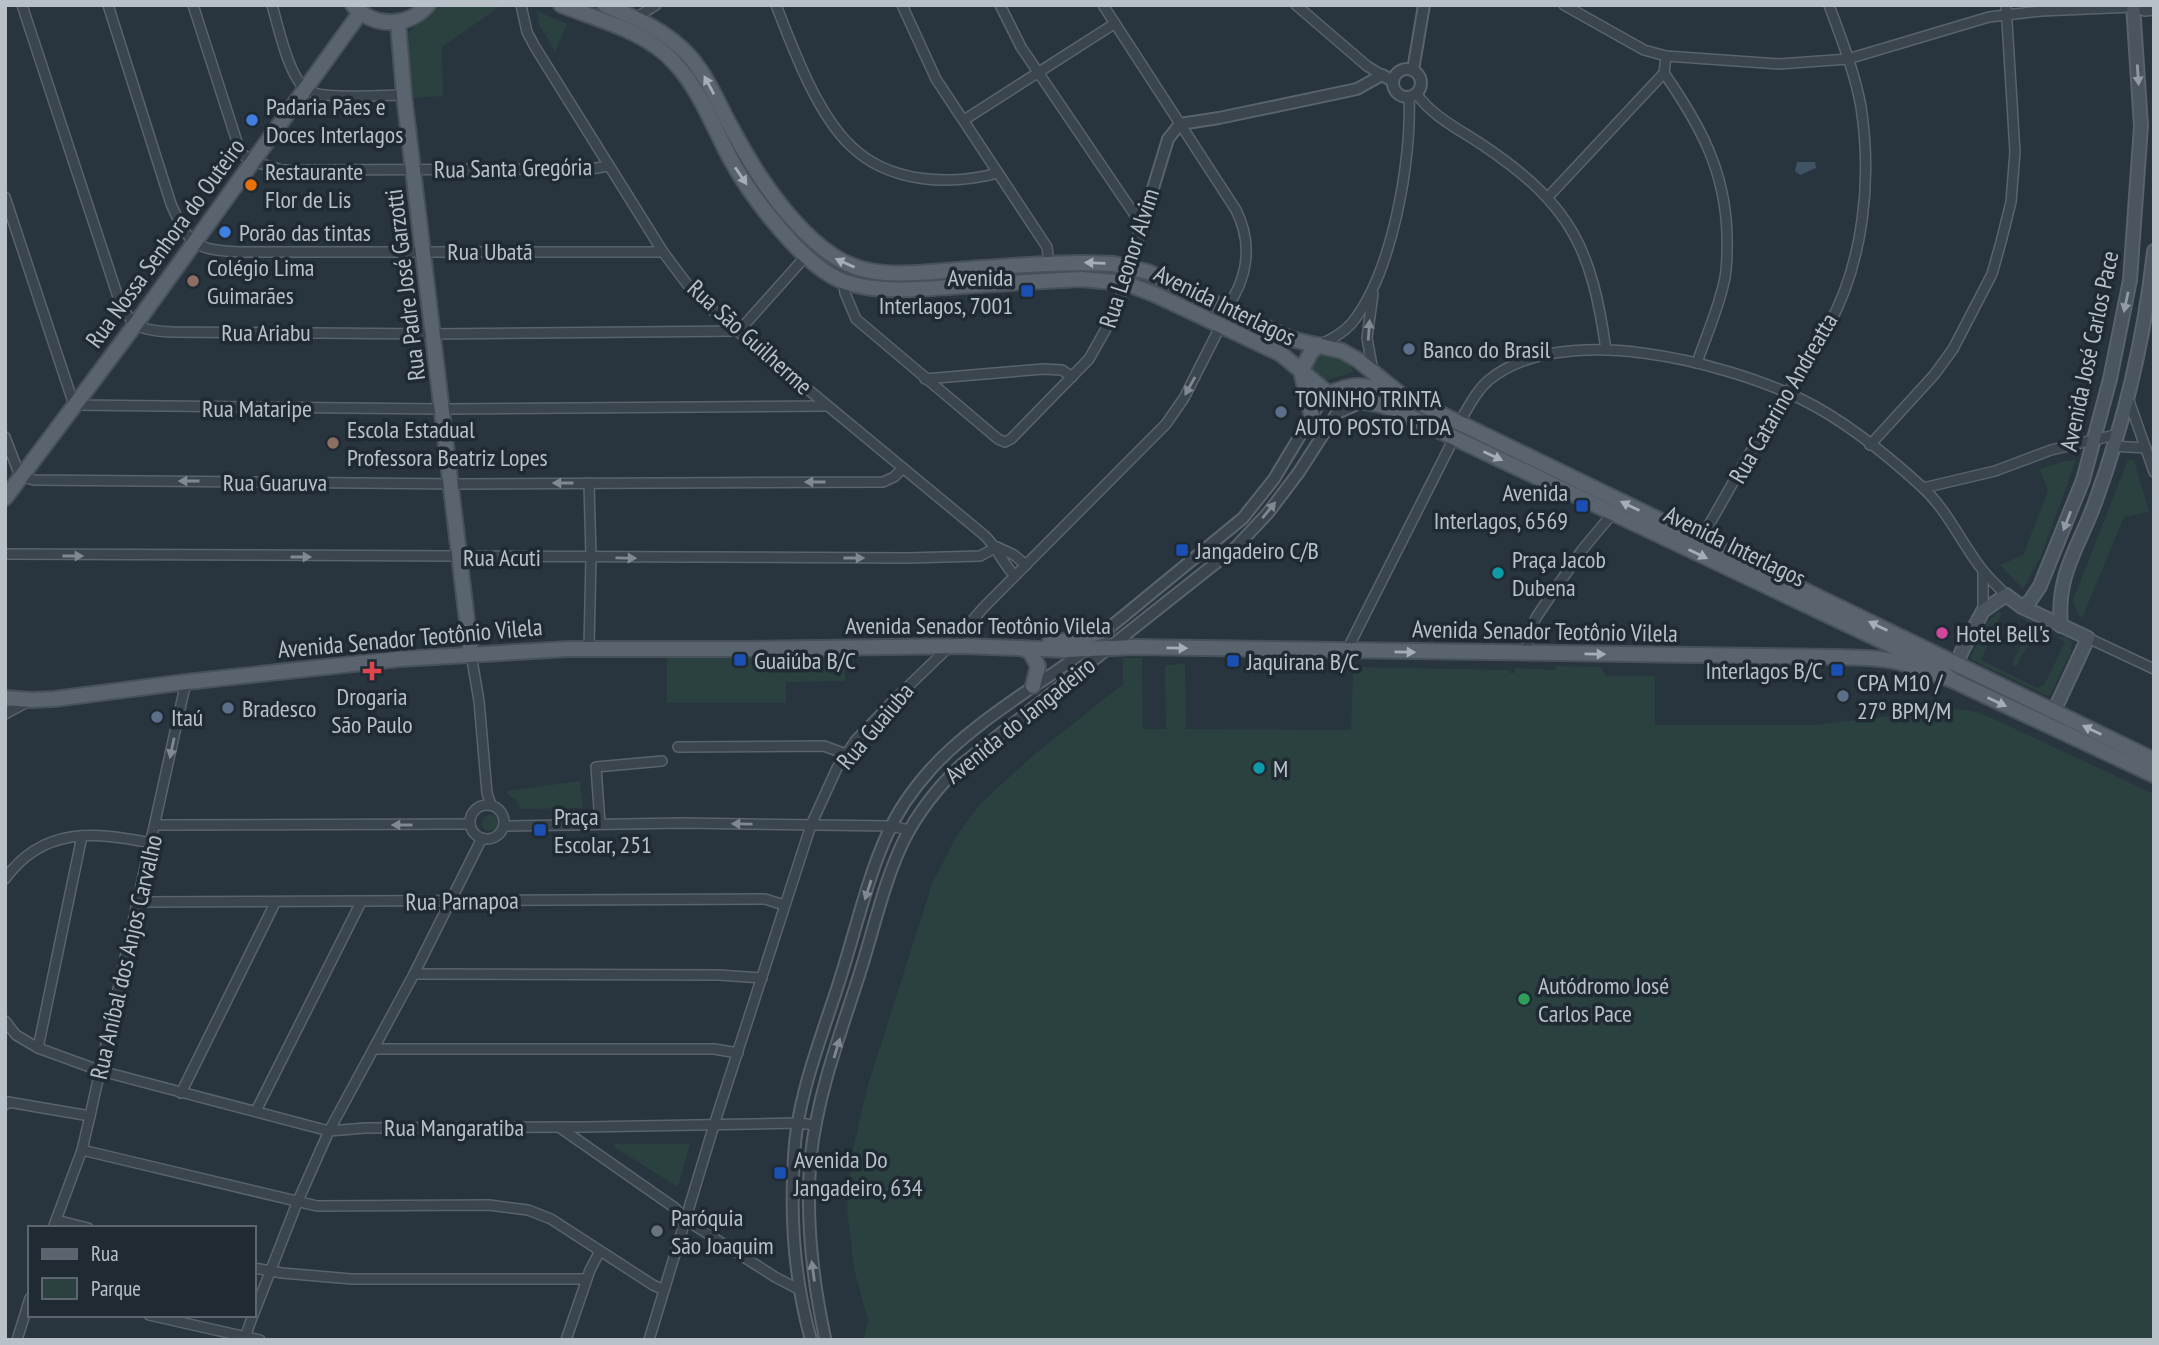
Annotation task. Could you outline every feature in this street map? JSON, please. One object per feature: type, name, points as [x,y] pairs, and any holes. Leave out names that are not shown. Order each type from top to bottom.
[{"type":"main road","points":[[356,9],[378,22],[398,23],[414,18],[428,5]]},
{"type":"main road","name":"Avenida Interlagos","points":[[561,5],[626,30],[660,49],[674,61],[688,79],[738,173],[758,201],[806,256],[820,268],[843,281],[891,290],[1081,279],[1125,283],[1281,354],[1329,394],[1381,405],[1400,412],[1935,666],[1950,680],[2154,775]]},
{"type":"main road","name":"Avenida Interlagos","points":[[605,5],[668,36],[689,55],[708,84],[751,164],[815,243],[835,258],[861,269],[889,273],[1049,263],[1129,266],[1148,272],[1291,339],[1342,351],[1400,394],[2154,760]]},
{"type":"main road","name":"Avenida José Carlos Pace","points":[[2022,607],[2030,601],[2040,586],[2082,480],[2110,379],[2130,280],[2141,126],[2134,6]]},
{"type":"main road","name":"Rua Nossa Senhora do Outeiro","points":[[5,498],[135,325],[306,89],[356,9]]},
{"type":"main road","name":"Rua Padre José Garzotti","points":[[398,23],[404,95],[471,654]]},
{"type":"main road","name":"Avenida José Carlos Pace","points":[[2061,626],[2060,593],[2064,575],[2096,500],[2127,396],[2146,308],[2154,251]]},
{"type":"main road","points":[[1312,417],[1301,371],[1311,352],[1319,345]]},
{"type":"main road","points":[[1329,394],[1344,386],[1358,385],[1400,394]]},
{"type":"main road","points":[[1950,680],[1983,611],[2006,595],[2022,607],[2088,638],[2054,711],[2048,715],[2028,716]]},
{"type":"main road","points":[[1021,648],[1035,643],[1074,640],[1107,630]]},
{"type":"main road","name":"Avenida Senador Teotônio Vilela","points":[[5,698],[31,701],[399,659],[589,648],[950,646],[1042,650],[1109,647],[1875,658],[1897,662],[1950,680]]},
{"type":"main road","points":[[1021,648],[1030,652],[1038,666],[1033,686]]},
{"type":"street","points":[[22,5],[120,303],[135,325]]},
{"type":"street","points":[[108,5],[171,204],[183,232],[194,243]]},
{"type":"street","points":[[193,5],[238,145],[242,154],[252,161]]},
{"type":"street","points":[[272,5],[294,73],[306,89],[322,94],[404,95]]},
{"type":"street","name":"Rua São Guilherme","points":[[521,5],[527,32],[663,252],[694,292],[827,406],[962,515],[997,547],[1015,576]]},
{"type":"street","points":[[626,30],[636,18],[656,5]]},
{"type":"street","points":[[776,5],[823,108],[851,147],[890,170],[924,179],[977,178],[998,173]]},
{"type":"street","points":[[902,5],[929,66],[1047,247],[1049,263]]},
{"type":"street","points":[[1000,5],[1012,30],[1040,74],[1141,225]]},
{"type":"street","points":[[1103,5],[1244,226],[1247,260],[1243,279],[1226,309]]},
{"type":"street","points":[[1296,5],[1367,66],[1388,78],[1397,93],[1413,95],[1430,110],[1518,170],[1548,197],[1574,234],[1591,272],[1606,351]]},
{"type":"street","points":[[1373,372],[1367,338],[1374,288],[1388,246],[1400,194],[1413,95],[1421,81],[1413,70],[1423,5]]},
{"type":"street","points":[[1564,5],[1644,50],[1666,56],[1779,64],[1848,59],[2006,10],[2134,6],[2145,12],[2154,10]]},
{"type":"street","name":"Rua Catarino Andreatta","points":[[1700,540],[1830,323],[1849,275],[1864,213],[1866,183],[1861,106],[1829,5]]},
{"type":"street","points":[[1870,445],[1934,375],[1953,349],[1992,274],[2011,202],[2015,152],[2006,10]]},
{"type":"street","points":[[964,120],[1040,74],[1114,24]]},
{"type":"street","points":[[1548,197],[1664,73],[1666,56]]},
{"type":"street","points":[[1180,124],[1357,89],[1388,78],[1399,71],[1413,70]]},
{"type":"street","points":[[1664,73],[1700,128],[1716,167],[1726,212],[1725,279],[1697,363]]},
{"type":"street","name":"Rua Leonor Alvim","points":[[925,379],[998,439],[1005,442],[1011,439],[1089,359],[1101,340],[1116,312],[1168,139],[1180,124]]},
{"type":"street","name":"Rua Santa Gregória","points":[[252,161],[282,170],[590,169],[608,166]]},
{"type":"street","points":[[5,197],[74,405]]},
{"type":"street","name":"Rua Ubatã","points":[[194,243],[209,249],[229,251],[663,252]]},
{"type":"street","points":[[739,331],[806,256]]},
{"type":"street","points":[[843,281],[856,319],[925,379],[1043,369],[1062,370],[1072,377]]},
{"type":"street","points":[[1319,345],[1350,326],[1374,288]]},
{"type":"street","name":"Rua Ariabu","points":[[135,325],[145,329],[173,332],[433,334],[739,331]]},
{"type":"street","name":"Rua Guaiuba","points":[[649,1340],[714,1125],[811,825],[826,788],[846,754],[896,698],[1166,424],[1189,390],[1221,326]]},
{"type":"street","points":[[1460,423],[1481,388],[1501,371],[1521,361],[1575,351],[1606,351],[1672,357],[1697,363],[1788,394],[1836,421],[1870,445],[1923,488],[1949,520],[1983,571],[2006,595]]},
{"type":"street","name":"Avenida do Jangadeiro","points":[[811,1340],[798,1289],[792,1212],[798,1123],[864,901],[891,826],[913,792],[948,752],[1086,649],[1243,518],[1285,463],[1321,401],[1329,394]]},
{"type":"street","points":[[2127,396],[2154,472]]},
{"type":"street","name":"Avenida do Jangadeiro","points":[[827,1339],[809,1239],[809,1182],[815,1125],[881,905],[909,830],[933,794],[961,765],[1236,547],[1268,513],[1337,414],[1362,402]]},
{"type":"street","name":"Rua Mataripe","points":[[74,405],[442,409],[827,406]]},
{"type":"street","points":[[5,437],[20,476]]},
{"type":"street","points":[[1347,650],[1454,438]]},
{"type":"street","points":[[1923,488],[1995,471],[2051,450],[2094,440],[2114,441],[2146,449]]},
{"type":"street","points":[[1285,463],[1298,472]]},
{"type":"street","name":"Rua Guaruva","points":[[20,476],[34,480],[451,484],[883,482],[894,477],[903,468]]},
{"type":"street","points":[[589,483],[592,557],[589,648]]},
{"type":"street","points":[[1527,653],[1528,633],[1537,617],[1582,550],[1614,513]]},
{"type":"street","name":"Rua São Guilherme","points":[[997,547],[1014,555],[1026,565]]},
{"type":"street","name":"Rua Acuti","points":[[5,554],[957,558],[980,556],[997,547]]},
{"type":"street","points":[[1983,571],[1983,611]]},
{"type":"street","points":[[2088,638],[2154,669]]},
{"type":"street","name":"Rua Padre José Garzotti","points":[[471,654],[479,701],[487,793],[491,805]]},
{"type":"street","name":"Rua Aníbal dos Anjos Carvalho","points":[[54,1224],[82,1150],[186,682]]},
{"type":"street","points":[[5,715],[31,701]]},
{"type":"street","points":[[678,747],[824,746],[846,754]]},
{"type":"street","points":[[600,823],[596,767],[662,761]]},
{"type":"street","points":[[256,1306],[296,1203],[329,1131],[375,1049],[477,847],[479,836],[470,824],[472,813],[480,806],[487,793]]},
{"type":"street","points":[[479,836],[496,837],[504,826],[500,810],[491,805],[480,806]]},
{"type":"street","points":[[504,826],[600,823],[811,825],[891,826],[909,830]]},
{"type":"street","points":[[156,825],[470,824]]},
{"type":"street","points":[[5,879],[23,859],[51,841],[109,835],[151,843]]},
{"type":"street","points":[[38,1048],[82,836]]},
{"type":"street","name":"Rua Parnapoa","points":[[139,902],[765,899],[785,905]]},
{"type":"street","points":[[256,1111],[361,902]]},
{"type":"street","points":[[181,1093],[275,903]]},
{"type":"street","points":[[414,974],[719,975],[762,978]]},
{"type":"street","name":"Rua Mangaratiba","points":[[5,1021],[16,1034],[38,1048],[101,1071],[329,1131],[365,1128],[798,1123],[815,1125]]},
{"type":"street","points":[[375,1049],[714,1049],[738,1053]]},
{"type":"street","points":[[5,1105],[8,1102],[90,1116]]},
{"type":"street","points":[[558,1126],[675,1208],[686,1220],[798,1289]]},
{"type":"street","points":[[82,1150],[317,1206],[510,1206],[528,1210],[551,1219],[664,1290]]},
{"type":"street","points":[[566,1340],[586,1279],[600,1251]]},
{"type":"street","points":[[256,1269],[352,1279],[586,1279]]},
{"type":"street","points":[[8,1340],[17,1336],[28,1304]]},
{"type":"street","points":[[157,1317],[244,1339],[260,1340]]},
{"type":"street","points":[[244,1339],[252,1317]]},
{"type":"street","points":[[811,1340],[827,1339]]},
{"type":"green space","points":[[438,5],[502,5],[442,47],[443,96],[412,98],[408,33]]},
{"type":"green space","points":[[537,11],[567,24],[555,52],[539,24]]},
{"type":"green space","points":[[1328,352],[1346,360],[1354,372],[1324,381],[1312,375],[1307,362],[1313,354]]},
{"type":"green space","points":[[2076,460],[2041,556],[2023,589],[2000,565],[2023,555],[2048,491],[2040,469]]},
{"type":"green space","points":[[2128,460],[2134,460],[2149,512],[2124,517],[2082,618],[2077,613],[2073,600]]},
{"type":"green space","points":[[1998,612],[2002,613],[1981,660],[2037,688],[2044,685],[2065,642],[2057,637],[2066,637],[2072,642],[2071,652],[2050,695],[1970,659],[1985,624]]},
{"type":"green space","points":[[2012,613],[2049,629],[2045,631],[2037,627],[2016,667],[2012,664],[2031,624]]},
{"type":"green space","points":[[845,656],[845,681],[786,682],[786,703],[667,703],[667,657]]},
{"type":"green space","name":"Autódromo José Carlos Pace","points":[[1123,658],[1142,658],[1143,729],[1166,729],[1165,665],[1185,664],[1186,729],[1351,730],[1353,667],[1509,670],[1509,673],[1515,673],[1515,668],[1555,670],[1556,666],[1600,667],[1607,676],[1655,676],[1655,725],[1815,725],[1913,713],[1927,708],[1928,704],[1976,712],[2154,794],[2154,1340],[863,1340],[868,1320],[854,1269],[847,1208],[853,1149],[868,1085],[932,884],[957,835],[982,802],[1036,753],[1123,684]]},
{"type":"green space","points":[[580,781],[583,808],[521,809],[516,800],[507,794],[507,791]]},
{"type":"green space","points":[[487,815],[493,815],[498,823],[496,829],[487,831],[482,826],[482,820]]},
{"type":"green space","points":[[615,1144],[690,1144],[678,1187],[614,1147]]},
{"type":"water","points":[[1797,162],[1815,162],[1816,168],[1800,175],[1795,171]]},
{"type":"place","name":"Padaria Pães e Doces Interlagos","points":[[252,120]]},
{"type":"place","name":"Restaurante Flor de Lis","points":[[251,185]]},
{"type":"place","name":"Porão das tintas","points":[[225,232]]},
{"type":"place","name":"Colégio Lima Guimarães","points":[[193,281]]},
{"type":"place","name":"Avenida Interlagos, 7001","points":[[1027,291]]},
{"type":"place","name":"Banco do Brasil","points":[[1409,349]]},
{"type":"place","name":"TONINHO TRINTA AUTO POSTO LTDA","points":[[1281,412]]},
{"type":"place","name":"Escola Estadual Professora Beatriz Lopes","points":[[333,443]]},
{"type":"place","name":"Avenida Interlagos, 6569","points":[[1582,506]]},
{"type":"place","name":"Jangadeiro C/B","points":[[1182,550]]},
{"type":"place","name":"Praça Jacob Dubena","points":[[1498,573]]},
{"type":"place","name":"Hotel Bell's","points":[[1942,633]]},
{"type":"place","name":"Guaiúba B/C","points":[[740,660]]},
{"type":"place","name":"Jaquirana B/C","points":[[1233,661]]},
{"type":"place","name":"Interlagos B/C","points":[[1837,670]]},
{"type":"place","name":"Drogaria São Paulo","points":[[372,671]]},
{"type":"place","name":"CPA M10 / 27º BPM/M","points":[[1843,696]]},
{"type":"place","name":"Bradesco","points":[[228,708]]},
{"type":"place","name":"Itaú","points":[[157,717]]},
{"type":"place","name":"M","points":[[1259,768]]},
{"type":"place","name":"Praça Escolar, 251","points":[[540,830]]},
{"type":"place","name":"Autódromo José Carlos Pace","points":[[1524,999]]},
{"type":"place","name":"Avenida Do Jangadeiro, 634","points":[[780,1173]]},
{"type":"place","name":"Paróquia São Joaquim","points":[[657,1231]]}]
